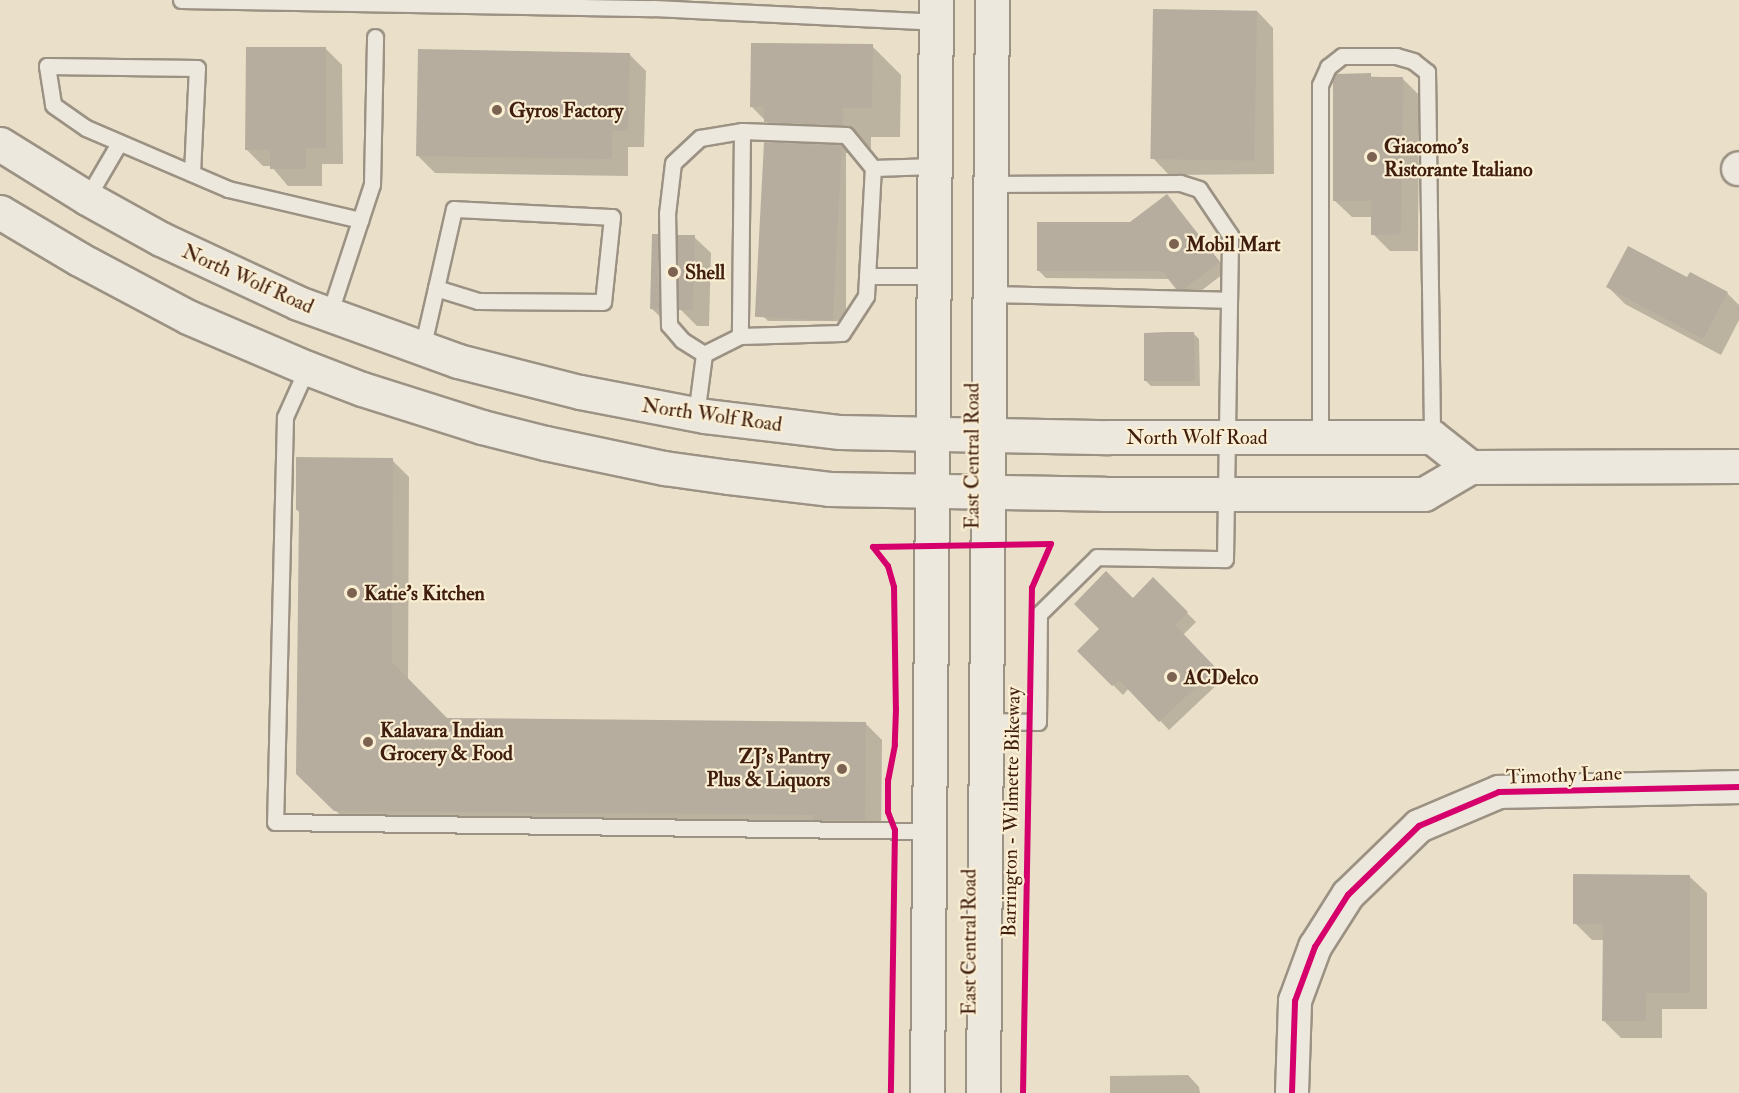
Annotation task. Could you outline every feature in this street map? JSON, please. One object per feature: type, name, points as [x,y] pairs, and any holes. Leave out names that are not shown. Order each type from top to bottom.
[{"type":"main road","name":"East Central Road","points":[[984,1093],[992,0]]},
{"type":"main road","name":"East Central Road","points":[[927,1093],[936,11]]},
{"type":"main road","name":"North Wolf Road","points":[[0,144],[87,198],[227,272],[329,315],[422,349],[530,381],[696,414],[840,432],[1432,437]]},
{"type":"main road","points":[[0,212],[133,290],[188,317],[307,368],[418,408],[482,427],[615,458],[729,477],[829,489],[1424,494],[1470,467],[1739,466]]},
{"type":"main road","points":[[1432,437],[1470,467]]},
{"type":"street","name":"Timothy Lane","points":[[1292,1093],[1295,1001],[1315,947],[1348,895],[1419,826],[1498,792],[1739,787]]},
{"type":"lane","points":[[182,0],[936,11]]},
{"type":"lane","points":[[329,315],[372,184],[375,37]]},
{"type":"lane","points":[[1320,437],[1320,85],[1328,67],[1342,56],[1396,57],[1413,62],[1427,72],[1432,437]]},
{"type":"lane","points":[[192,173],[197,68],[48,66],[53,105],[86,128],[228,189],[360,220]]},
{"type":"lane","points":[[740,336],[742,131]]},
{"type":"lane","points":[[742,131],[846,135],[873,168],[866,296],[842,333],[740,336],[704,354],[682,340],[669,325],[667,214],[673,163],[700,138],[742,131]]},
{"type":"lane","points":[[87,198],[119,143]]},
{"type":"lane","points":[[873,168],[935,166]]},
{"type":"lane","points":[[987,721],[1038,722],[1039,614],[1097,557],[1225,559],[1230,235],[1199,189],[1180,183],[990,184]]},
{"type":"lane","points":[[422,349],[454,209],[612,217],[603,302],[478,301],[436,288]]},
{"type":"lane","points":[[867,276],[934,276]]},
{"type":"lane","points":[[989,294],[1229,300]]},
{"type":"lane","points":[[696,414],[704,354]]},
{"type":"lane","points":[[307,368],[285,417],[275,822],[930,831]]},
{"type":"building","points":[[1153,9],[1257,11],[1254,161],[1150,159]]},
{"type":"building","points":[[751,43],[873,44],[872,108],[843,108],[843,125],[764,122],[764,107],[750,107]]},
{"type":"building","points":[[246,47],[326,47],[326,148],[306,148],[306,169],[270,169],[270,150],[245,150]]},
{"type":"building","points":[[418,49],[630,53],[628,131],[612,131],[612,159],[416,156]]},
{"type":"building","name":"Giacomo's Ristorante Italiano","points":[[1371,73],[1371,77],[1403,77],[1401,234],[1371,235],[1371,201],[1333,201],[1333,80],[1336,74]]},
{"type":"building","name":"Shell","points":[[764,142],[842,146],[833,321],[755,317]]},
{"type":"building","points":[[1167,194],[1220,262],[1184,289],[1176,289],[1162,271],[1037,271],[1037,222],[1130,222]]},
{"type":"building","points":[[652,234],[658,234],[659,309],[650,309]]},
{"type":"building","points":[[677,235],[695,235],[693,310],[678,310]]},
{"type":"building","points":[[1628,246],[1687,277],[1690,272],[1728,292],[1703,339],[1606,287]]},
{"type":"building","points":[[1194,332],[1195,381],[1144,381],[1144,333]]},
{"type":"building","points":[[296,457],[393,458],[392,662],[447,718],[866,722],[865,820],[813,820],[813,815],[334,811],[296,774],[299,510],[296,510]]},
{"type":"building","points":[[1106,571],[1133,598],[1153,577],[1188,612],[1175,625],[1216,668],[1159,722],[1119,680],[1112,686],[1077,651],[1099,629],[1074,604]]},
{"type":"building","points":[[1573,874],[1690,875],[1690,993],[1646,993],[1646,1021],[1602,1021],[1603,924],[1573,924]]},
{"type":"cycle path","name":"Barrington - Wilmette Bikeway","points":[[873,547],[1051,544],[1032,588],[1023,1093]]},
{"type":"cycle path","points":[[873,547],[888,566],[894,587],[895,745],[888,780],[888,812],[895,830],[891,1093]]},
{"type":"cycle path","points":[[1292,1093],[1295,1001],[1315,947],[1348,895],[1419,826],[1499,792],[1739,787]]},
{"type":"place","name":"Gyros Factory","points":[[497,110]]},
{"type":"place","name":"Giacomo's Ristorante Italiano","points":[[1372,157]]},
{"type":"place","name":"Mobil Mart","points":[[1174,244]]},
{"type":"place","name":"Shell","points":[[673,272]]},
{"type":"place","name":"Katie's Kitchen","points":[[352,593]]},
{"type":"place","name":"ACDelco","points":[[1172,677]]},
{"type":"place","name":"Kalavara Indian Grocery & Food","points":[[368,742]]},
{"type":"place","name":"ZJ's Pantry Plus & Liquors","points":[[842,769]]}]
